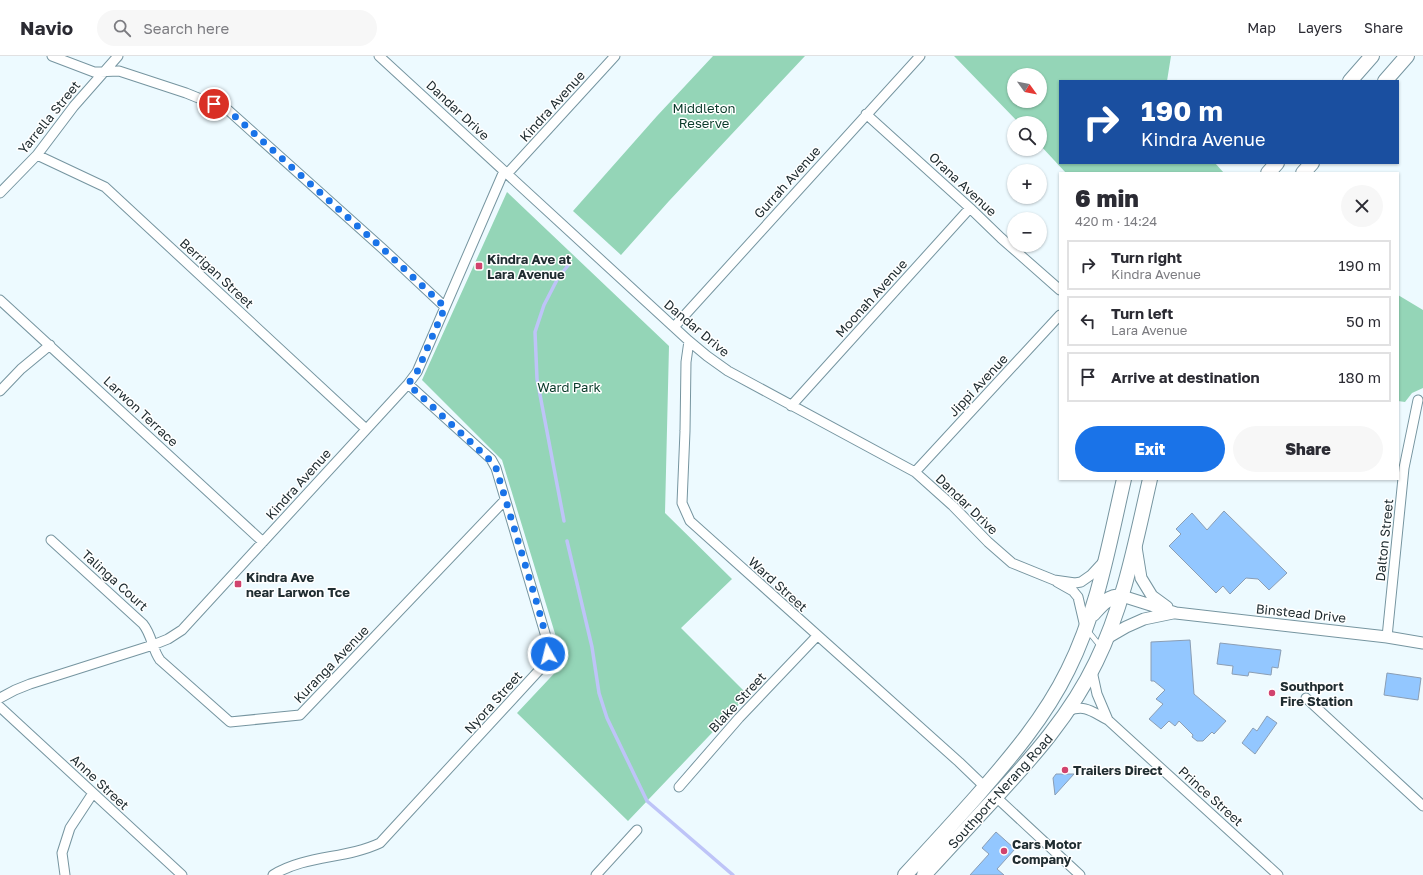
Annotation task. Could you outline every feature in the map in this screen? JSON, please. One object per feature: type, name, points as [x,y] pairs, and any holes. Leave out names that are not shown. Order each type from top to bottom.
[{"type":"main road","points":[[1351,80],[1372,56]]},
{"type":"main road","points":[[1386,80],[1407,56]]},
{"type":"main road","points":[[1269,172],[1276,164]]},
{"type":"main road","points":[[1304,172],[1311,164]]},
{"type":"main road","name":"Southport-Nerang Road","points":[[905,875],[985,787],[1022,743],[1051,701],[1068,670],[1095,601],[1124,480]]},
{"type":"main road","name":"Southport-Nerang Road","points":[[924,875],[1032,758],[1068,711],[1092,671],[1105,643],[1122,596],[1148,480]]},
{"type":"main road","points":[[1087,624],[1102,604],[1108,599],[1114,596],[1122,596]]},
{"type":"street","points":[[52,56],[94,72],[119,71],[228,110],[383,249],[445,307]]},
{"type":"street","name":"Yarrella Street","points":[[0,193],[37,155],[74,106],[118,56]]},
{"type":"street","name":"Dandar Drive","points":[[379,56],[707,356],[728,371],[915,472],[953,506],[988,542],[1012,563],[1054,580],[1077,595],[1087,624]]},
{"type":"street","name":"Kindra Avenue","points":[[0,698],[30,684],[153,645],[175,636],[182,630],[408,384],[417,372],[506,172],[616,56]]},
{"type":"street","name":"Gurrah Avenue","points":[[674,327],[920,56]]},
{"type":"street","name":"Orana Avenue","points":[[866,114],[970,208],[1000,238],[1059,289]]},
{"type":"street","name":"Berrigan Street","points":[[37,155],[105,188],[366,429]]},
{"type":"street","name":"Moonah Avenue","points":[[791,406],[970,208]]},
{"type":"street","name":"Larwon Terrace","points":[[0,300],[263,542]]},
{"type":"street","name":"Jippi Avenue","points":[[915,472],[1059,316]]},
{"type":"street","name":"Ward Street","points":[[689,341],[686,362],[682,503],[690,521],[985,787]]},
{"type":"street","points":[[0,391],[22,369],[50,345]]},
{"type":"street","name":"Nyora Street","points":[[273,875],[285,868],[368,849],[380,843],[543,666],[548,654],[547,640],[505,500],[499,475],[490,460],[408,384]]},
{"type":"street","name":"Dalton Street","points":[[1387,636],[1404,468],[1418,400]]},
{"type":"street","name":"Kuranga Avenue","points":[[153,645],[160,660],[230,722],[300,715],[505,500]]},
{"type":"street","name":"Talinga Court","points":[[51,540],[143,624],[150,634],[153,645]]},
{"type":"street","name":"Binstead Drive","points":[[1135,542],[1142,578],[1146,586],[1152,596],[1176,613]]},
{"type":"street","name":"Dandar Drive","points":[[1054,580],[1081,582],[1096,571],[1106,558]]},
{"type":"street","name":"Binstead Drive","points":[[1122,596],[1176,613],[1387,636],[1423,643]]},
{"type":"street","name":"Binstead Drive","points":[[1105,643],[1126,627],[1144,619],[1176,613]]},
{"type":"street","name":"Blake Street","points":[[678,787],[739,718],[816,636]]},
{"type":"street","name":"Prince Street","points":[[1092,671],[1097,694],[1108,720]]},
{"type":"street","points":[[1306,698],[1423,806]]},
{"type":"street","name":"Anne Street","points":[[0,707],[182,875]]},
{"type":"street","name":"Prince Street","points":[[1068,711],[1076,708],[1089,709],[1108,720],[1278,875]]},
{"type":"street","points":[[65,875],[62,853],[70,828],[93,792]]},
{"type":"street","points":[[996,798],[1080,875]]},
{"type":"street","points":[[596,875],[638,830]]},
{"type":"lane","points":[[1087,624],[1105,643]]},
{"type":"green space","name":"Middleton Reserve","points":[[713,56],[805,56],[669,201],[621,255],[573,211],[657,116]]},
{"type":"green space","points":[[954,56],[1171,56],[1167,80],[1059,80],[1059,164],[1216,164],[1223,172],[1065,172],[1047,153],[1047,116],[1012,116]]},
{"type":"green space","name":"Ward Park","points":[[507,192],[669,346],[665,513],[732,579],[681,628],[748,695],[628,821],[517,713],[564,663],[502,460],[422,380]]},
{"type":"green space","points":[[1399,296],[1423,310],[1423,388],[1412,393],[1405,402],[1399,401]]},
{"type":"building","points":[[1224,511],[1287,573],[1269,590],[1258,579],[1246,578],[1230,594],[1223,586],[1216,593],[1169,546],[1181,534],[1176,529],[1192,513],[1207,530]]},
{"type":"building","points":[[1190,640],[1194,694],[1226,721],[1214,734],[1212,732],[1203,741],[1197,741],[1192,737],[1193,735],[1179,721],[1175,726],[1169,721],[1161,729],[1149,719],[1163,704],[1156,699],[1165,690],[1154,681],[1151,681],[1151,642]]},
{"type":"building","points":[[1220,643],[1281,650],[1278,668],[1272,667],[1271,675],[1249,672],[1248,676],[1232,674],[1233,666],[1217,664]]},
{"type":"building","points":[[1387,673],[1421,678],[1418,700],[1384,695]]},
{"type":"building","points":[[1267,716],[1277,723],[1255,754],[1242,743],[1253,728],[1257,731]]},
{"type":"building","points":[[1056,774],[1074,774],[1055,795],[1053,778]]},
{"type":"building","points":[[996,832],[1015,849],[997,869],[1004,875],[970,875],[989,854],[982,848]]},
{"type":"waterway","points":[[564,521],[537,379],[535,332],[544,305],[558,278],[570,263]]},
{"type":"waterway","points":[[567,541],[592,647],[599,693],[607,718],[647,801],[733,875]]},
{"type":"place","name":"Kindra Ave at Lara Avenue","points":[[479,266]]},
{"type":"place","name":"Kindra Ave near Larwon Tce","points":[[238,584]]},
{"type":"place","name":"Southport Fire Station","points":[[1272,693]]},
{"type":"place","name":"Trailers Direct","points":[[1065,770]]},
{"type":"place","name":"Cars Motor Company","points":[[1004,851]]},
{"type":"route","points":[[214,104],[228,110],[383,249],[445,307],[417,372],[408,384],[490,460],[496,468],[538,607],[547,640],[548,654]]}]
